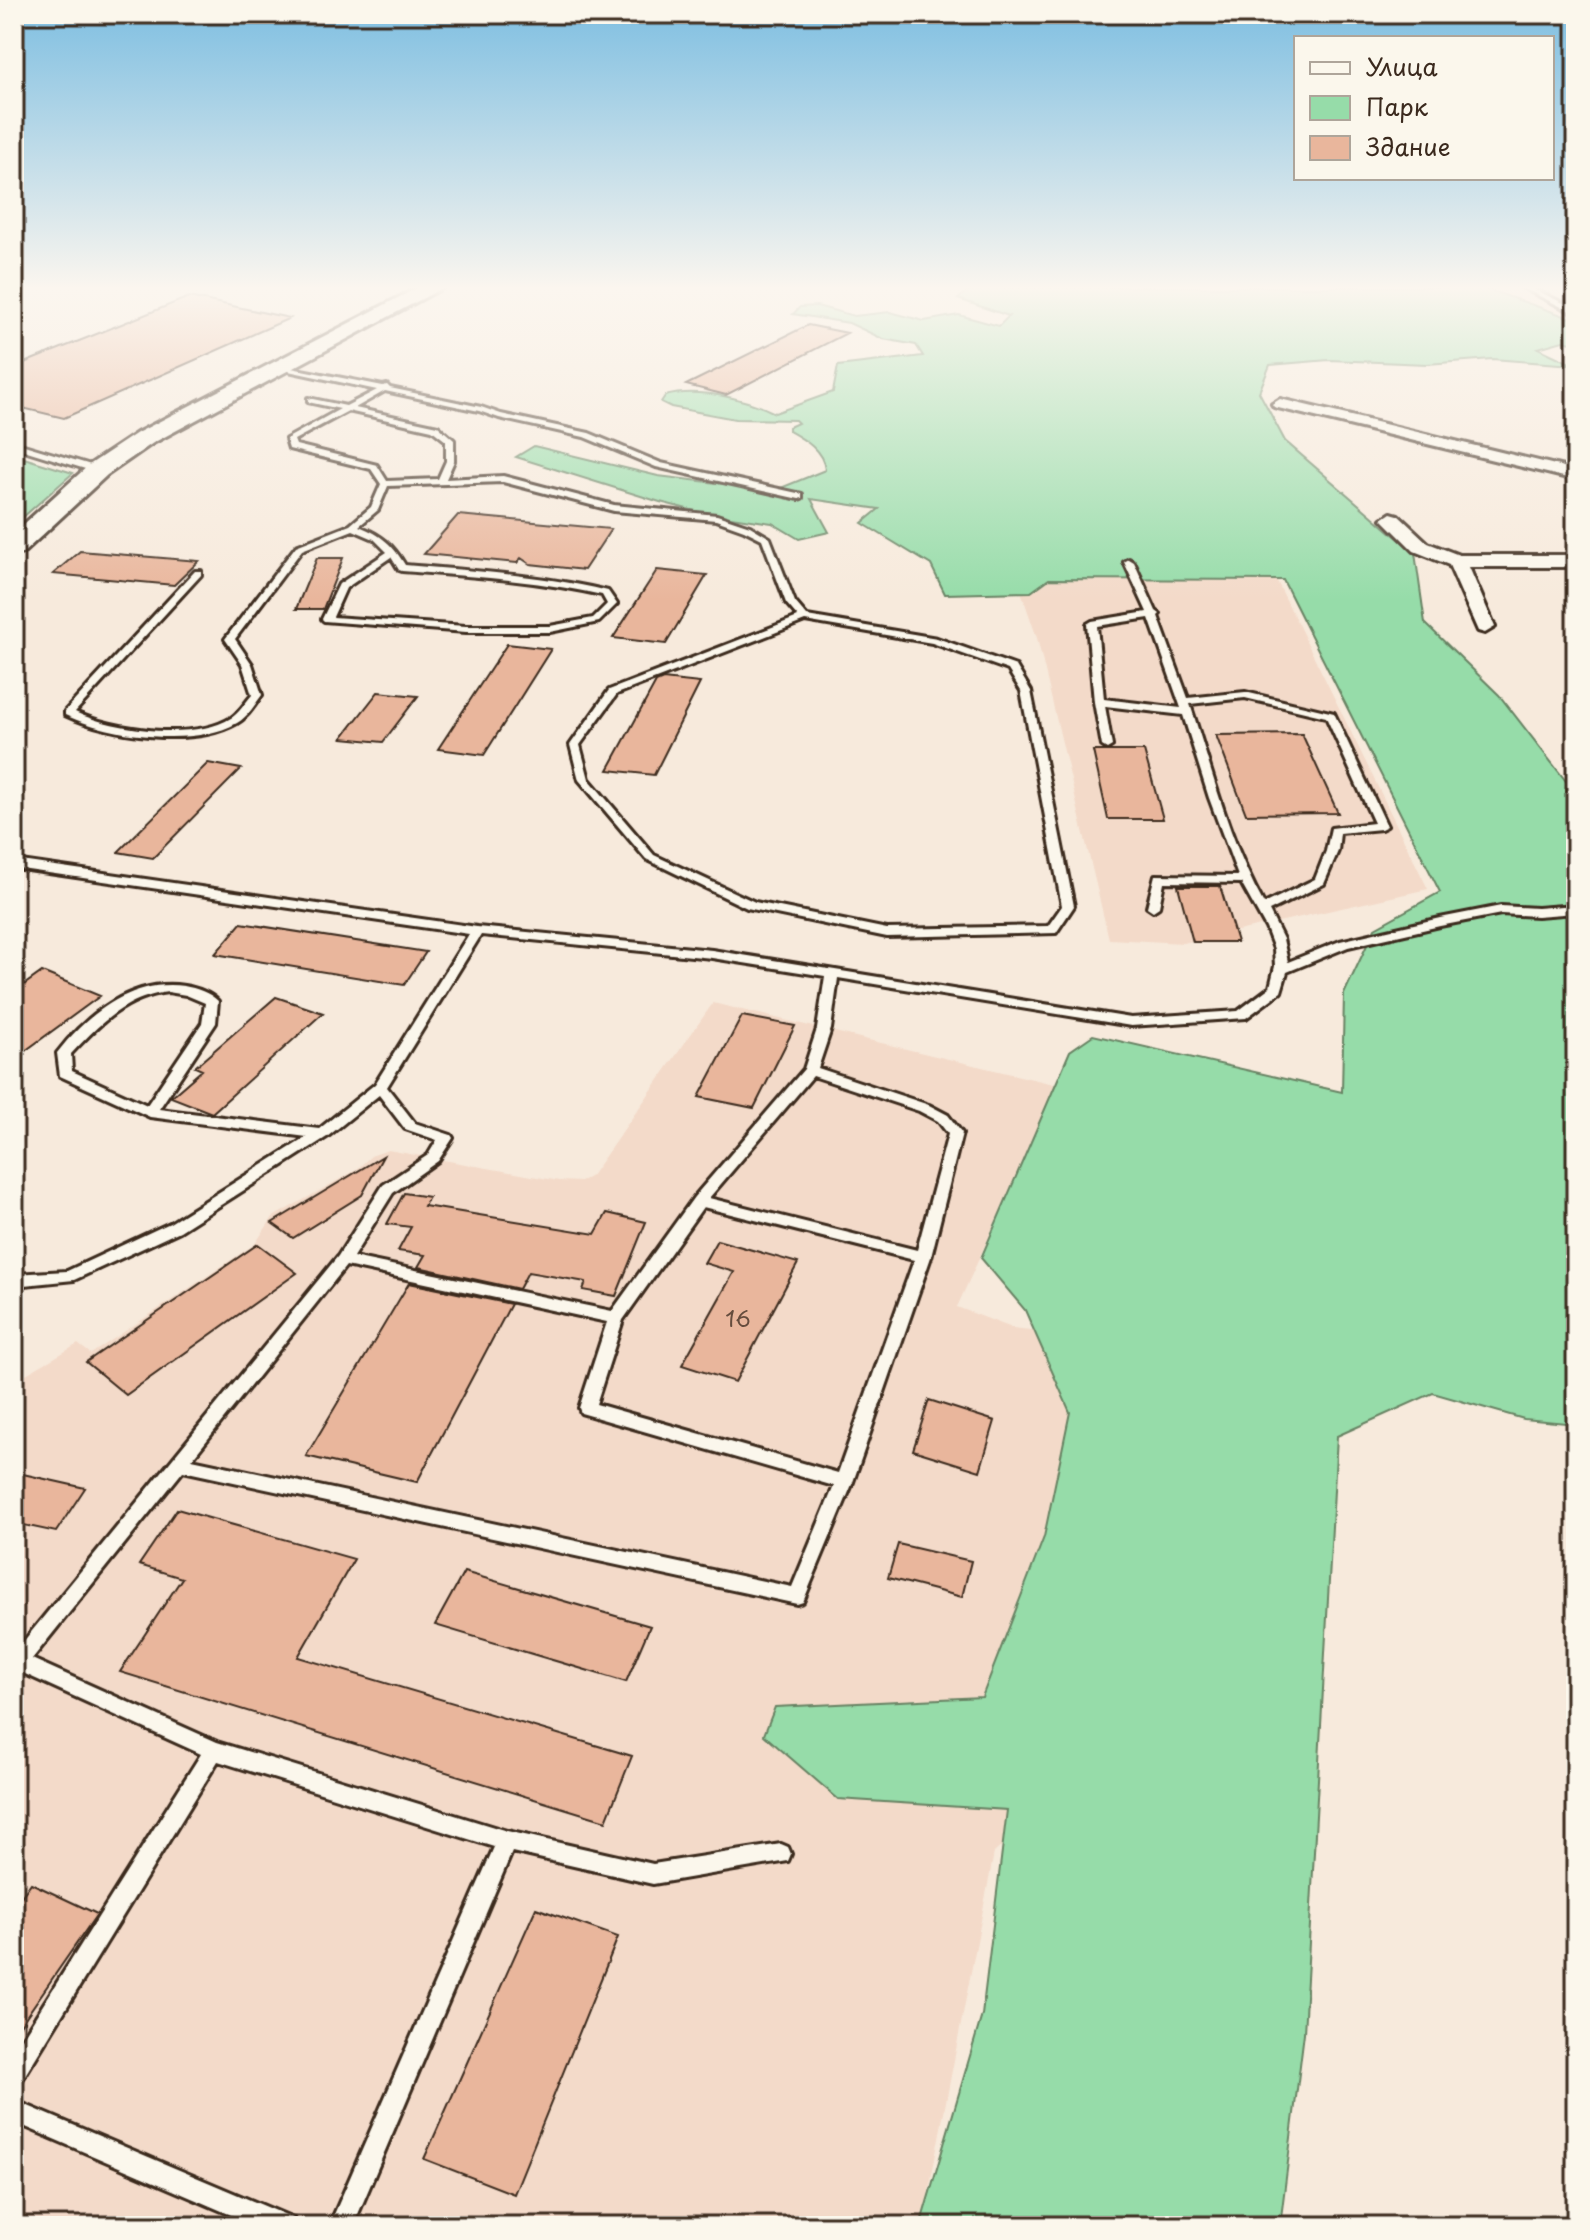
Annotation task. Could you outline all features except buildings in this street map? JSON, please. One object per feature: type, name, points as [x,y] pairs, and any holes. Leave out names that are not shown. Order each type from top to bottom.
[{"type":"street","points":[[14,547],[98,470],[194,410],[231,392]]},
{"type":"street","points":[[1280,404],[1576,475]]},
{"type":"street","points":[[1391,519],[1421,547],[1457,561],[1576,561]]},
{"type":"street","points":[[1457,561],[1485,627]]},
{"type":"lane","points":[[378,392],[290,439],[292,447],[374,467],[385,484]]},
{"type":"lane","points":[[406,392],[586,435],[659,465],[799,496]]},
{"type":"lane","points":[[311,400],[435,428],[450,440],[450,461],[442,479]]},
{"type":"lane","points":[[14,444],[98,470]]},
{"type":"lane","points":[[385,484],[442,479],[503,479],[614,508],[717,518],[766,538],[791,603],[804,618],[934,640],[1012,668],[1026,691],[1068,906],[1052,930],[887,933],[751,905],[650,857],[584,780],[575,745],[613,692],[804,618]]},
{"type":"lane","points":[[198,573],[69,713],[82,721],[136,731],[197,734],[235,721],[257,695],[247,664],[230,639],[299,548],[353,527],[375,508],[385,484]]},
{"type":"lane","points":[[353,527],[382,538],[393,552],[402,568],[566,584],[605,593],[612,604],[596,620],[550,629],[466,629],[327,619],[342,586],[393,552]]},
{"type":"lane","points":[[14,864],[477,931],[712,954],[1131,1022],[1241,1015],[1276,989],[1282,958],[1263,909],[1245,880],[1155,614],[1129,562]]},
{"type":"lane","points":[[1107,746],[1099,702],[1092,624],[1155,614]]},
{"type":"lane","points":[[1099,702],[1185,706],[1245,695],[1330,715],[1381,826],[1335,830],[1332,851],[1320,881],[1263,909]]},
{"type":"lane","points":[[1153,907],[1159,878],[1245,880]]},
{"type":"lane","points":[[1280,970],[1344,944],[1440,922],[1501,910],[1537,912],[1576,909]]},
{"type":"lane","points":[[14,1280],[69,1276],[175,1227],[322,1134],[380,1087],[477,931]]},
{"type":"lane","points":[[832,974],[824,1029],[810,1070],[699,1201],[616,1318],[587,1408],[844,1482]]},
{"type":"lane","points":[[150,1112],[209,1023],[212,1001],[198,993],[175,987],[145,989],[107,1012],[64,1053],[65,1073],[150,1112],[322,1134]]},
{"type":"lane","points":[[178,1463],[797,1596],[844,1482],[923,1257],[955,1133],[943,1118],[924,1108],[810,1070]]},
{"type":"lane","points":[[380,1087],[410,1126],[446,1138],[433,1158],[388,1189],[343,1260],[16,1661],[214,1750],[507,1841],[653,1874],[781,1854]]},
{"type":"lane","points":[[699,1201],[923,1257]]},
{"type":"lane","points":[[343,1260],[616,1318]]},
{"type":"lane","points":[[14,2072],[214,1750]]},
{"type":"lane","points":[[341,2226],[507,1841]]},
{"type":"lane","points":[[14,2111],[285,2226]]},
{"type":"shaded area","points":[[1013,568],[1271,569],[1428,889],[1183,943],[1109,939],[1037,638]]},
{"type":"shaded area","points":[[713,1003],[1058,1085],[957,1307],[1012,1328],[1079,1335],[1036,1814],[994,1853],[922,2226],[14,2226],[14,1381],[78,1344],[91,1354],[255,1244],[273,1217],[356,1170],[371,1156],[388,1150],[559,1181],[580,1182],[591,1176]]},
{"type":"green space","points":[[833,392],[1259,392],[1285,441],[1415,553],[1425,623],[1499,695],[1576,794],[1576,1424],[1524,1419],[1433,1393],[1337,1436],[1304,2033],[1280,2226],[920,2226],[982,2015],[1007,1810],[838,1799],[764,1735],[775,1707],[982,1697],[1044,1537],[1070,1412],[1025,1310],[981,1258],[1070,1051],[1093,1035],[1342,1092],[1344,994],[1375,928],[1440,892],[1283,580],[1049,579],[1031,592],[945,594],[931,565],[862,523],[879,509],[811,499],[829,532],[799,539],[772,523],[703,513],[660,502],[516,457],[534,446],[658,476],[776,490],[825,470],[817,451],[789,431],[789,427],[798,423],[795,420],[735,419],[671,407],[661,402],[665,396],[706,393],[750,403],[775,413]]},
{"type":"green space","points":[[14,455],[73,473],[14,525]]}]
